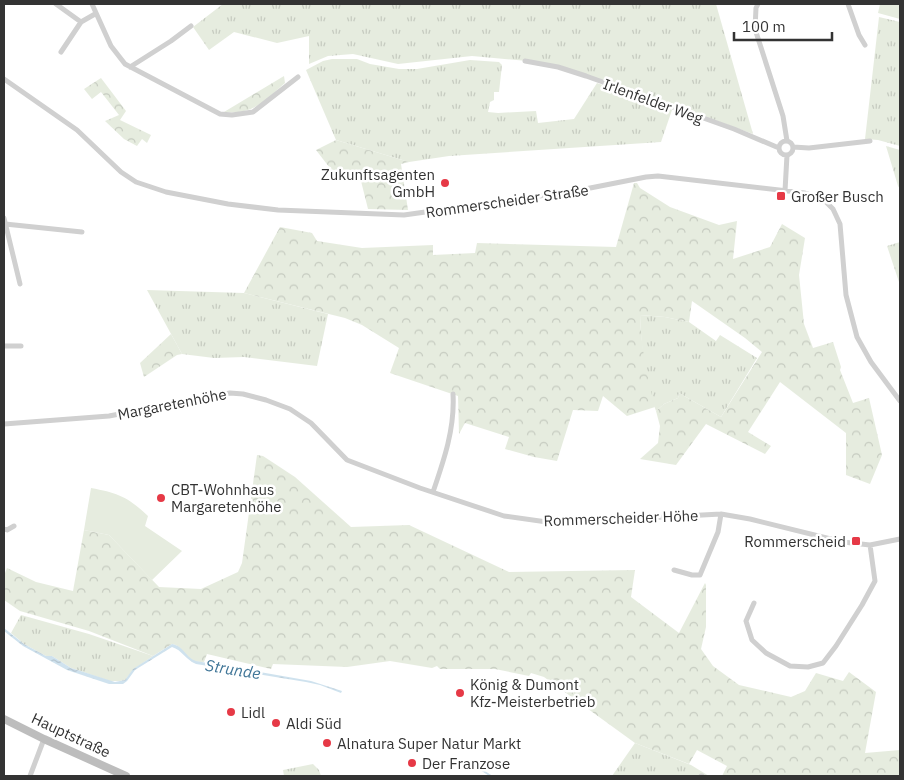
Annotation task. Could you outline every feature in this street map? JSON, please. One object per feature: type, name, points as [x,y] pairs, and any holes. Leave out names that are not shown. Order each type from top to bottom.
[{"type":"main road","name":"Hauptstraße","points":[[4,718],[44,739],[126,776]]},
{"type":"street","points":[[56,4],[81,22]]},
{"type":"street","points":[[92,4],[110,46],[125,64],[220,114],[232,116],[253,112],[298,77]]},
{"type":"street","points":[[758,4],[756,8],[755,29],[778,98],[787,141],[793,147]]},
{"type":"street","points":[[848,4],[859,35],[865,45]]},
{"type":"street","points":[[61,52],[81,22],[95,14]]},
{"type":"street","points":[[130,67],[191,26]]},
{"type":"street","name":"Irlenfelder Weg","points":[[525,61],[558,67],[586,76],[734,129],[780,148],[786,155]]},
{"type":"street","name":"Rommerscheider Straße","points":[[4,79],[76,130],[121,172],[136,182],[166,192],[228,204],[278,210],[404,215],[575,191],[658,176],[805,193],[823,199],[833,209],[840,224],[846,295],[857,337],[871,362],[900,401]]},
{"type":"street","points":[[793,147],[809,148],[870,140]]},
{"type":"street","points":[[780,148],[782,143],[787,141]]},
{"type":"street","points":[[785,191],[786,155],[792,151],[793,147]]},
{"type":"street","points":[[20,284],[5,221],[82,232]]},
{"type":"street","points":[[4,346],[21,346]]},
{"type":"street","name":"Margaretenhöhe","points":[[4,424],[109,416],[230,392],[266,400],[290,409],[311,423],[348,460]]},
{"type":"street","points":[[433,492],[452,426],[453,394]]},
{"type":"street","name":"Rommerscheider Höhe","points":[[348,460],[504,516],[554,523],[720,514],[750,519],[843,542],[870,545],[900,539]]},
{"type":"street","points":[[674,570],[692,575],[700,575],[718,532],[720,514]]},
{"type":"street","points":[[4,529],[7,530],[14,526]]},
{"type":"street","points":[[754,603],[746,621],[752,640],[766,653],[790,666],[808,667],[823,663],[840,640],[875,581],[870,545]]},
{"type":"street","points":[[30,776],[44,739]]},
{"type":"green space","points":[[223,4],[716,4],[753,134],[627,88],[539,62],[472,56],[398,64],[353,54],[328,56],[309,64],[309,36],[277,43],[234,32],[209,50],[193,27]]},
{"type":"green space","points":[[880,4],[900,4],[900,19],[878,13]]},
{"type":"green space","points":[[879,17],[900,22],[900,146],[878,140],[865,139]]},
{"type":"green space","points":[[357,59],[370,64],[399,69],[417,69],[470,60],[499,62],[502,65],[499,92],[494,92],[494,100],[490,102],[488,112],[536,111],[538,123],[574,119],[597,83],[672,110],[661,142],[449,156],[409,162],[336,140],[306,70],[323,61]]},
{"type":"green space","points":[[284,76],[285,83],[258,105],[243,111],[224,112]]},
{"type":"green space","points":[[101,78],[126,111],[120,120],[151,135],[147,143],[142,139],[137,146],[124,139],[105,121],[119,115],[101,92],[92,99],[84,89]]},
{"type":"green space","points":[[336,140],[409,162],[401,164],[408,210],[368,209],[359,173],[336,176],[316,150]]},
{"type":"green space","points":[[886,146],[900,150],[900,189],[898,186]]},
{"type":"green space","points":[[634,183],[637,183],[640,188],[670,207],[719,225],[737,221],[733,259],[770,247],[782,224],[805,238],[799,275],[804,324],[813,348],[833,342],[841,367],[840,370],[853,403],[869,398],[882,455],[870,484],[846,475],[846,433],[780,382],[748,432],[771,446],[765,454],[706,424],[676,465],[640,459],[658,443],[660,426],[656,411],[664,404],[678,398],[679,393],[721,417],[762,352],[692,301],[689,322],[665,317],[640,315],[645,361],[655,407],[627,416],[603,396],[598,411],[573,410],[557,461],[505,449],[509,437],[465,423],[459,434],[458,396],[390,373],[399,348],[362,325],[345,318],[244,293],[280,227],[312,233],[317,241],[362,248],[433,245],[433,255],[475,253],[477,243],[616,247]]},
{"type":"green space","points":[[900,242],[900,285],[887,246]]},
{"type":"green space","points":[[147,290],[244,293],[328,314],[317,366],[244,357],[214,358],[182,354]]},
{"type":"green space","points":[[640,315],[665,317],[689,322],[716,341],[720,335],[757,358],[721,417],[679,393],[678,398],[664,404],[656,411],[644,364]]},
{"type":"green space","points":[[171,334],[182,354],[177,355],[144,377],[140,363]]},
{"type":"green space","points":[[257,455],[263,456],[295,477],[351,527],[409,525],[509,572],[635,570],[631,597],[679,633],[705,583],[706,627],[701,649],[713,666],[739,685],[791,697],[805,691],[816,673],[843,681],[849,672],[876,692],[865,753],[900,750],[900,776],[722,776],[727,766],[697,750],[689,764],[635,743],[544,677],[531,673],[529,676],[495,669],[440,669],[437,666],[432,668],[390,661],[347,667],[273,664],[271,669],[207,654],[204,662],[194,661],[188,658],[176,645],[172,644],[153,656],[89,631],[20,611],[4,600],[4,572],[7,568],[36,582],[73,591],[84,530],[109,535],[159,587],[201,589],[238,572],[242,563]]},
{"type":"green space","points":[[91,488],[116,494],[134,504],[148,516],[145,526],[182,551],[152,580],[109,535],[84,530]]},
{"type":"green space","points":[[21,615],[89,634],[153,656],[134,669],[125,680],[110,681],[71,668],[52,656],[46,656],[24,644],[11,633]]},
{"type":"green space","points":[[635,743],[691,765],[709,776],[612,776]]},
{"type":"green space","points":[[313,764],[319,770],[321,776],[284,776],[283,770]]},
{"type":"water","points":[[4,628],[24,644],[46,656],[52,656],[71,668],[115,682],[125,680],[133,669],[172,644],[179,647],[196,661],[311,681],[342,691],[341,693],[306,682],[196,664],[179,650],[172,647],[135,670],[123,684],[109,684],[67,670],[23,646],[4,631]]},
{"type":"waterway","name":"Strunde","points":[[477,767],[491,776]]},
{"type":"place","name":"Zukunftsagenten GmbH","points":[[445,183]]},
{"type":"place","name":"Großer Busch","points":[[781,196]]},
{"type":"place","name":"CBT-Wohnhaus Margaretenhöhe","points":[[161,498]]},
{"type":"place","name":"Rommerscheid","points":[[856,541]]},
{"type":"place","name":"König & Dumont Kfz-Meisterbetrieb","points":[[460,693]]},
{"type":"place","name":"Lidl","points":[[231,712]]},
{"type":"place","name":"Aldi Süd","points":[[276,723]]},
{"type":"place","name":"Alnatura Super Natur Markt","points":[[327,743]]},
{"type":"place","name":"Der Franzose","points":[[412,763]]}]
